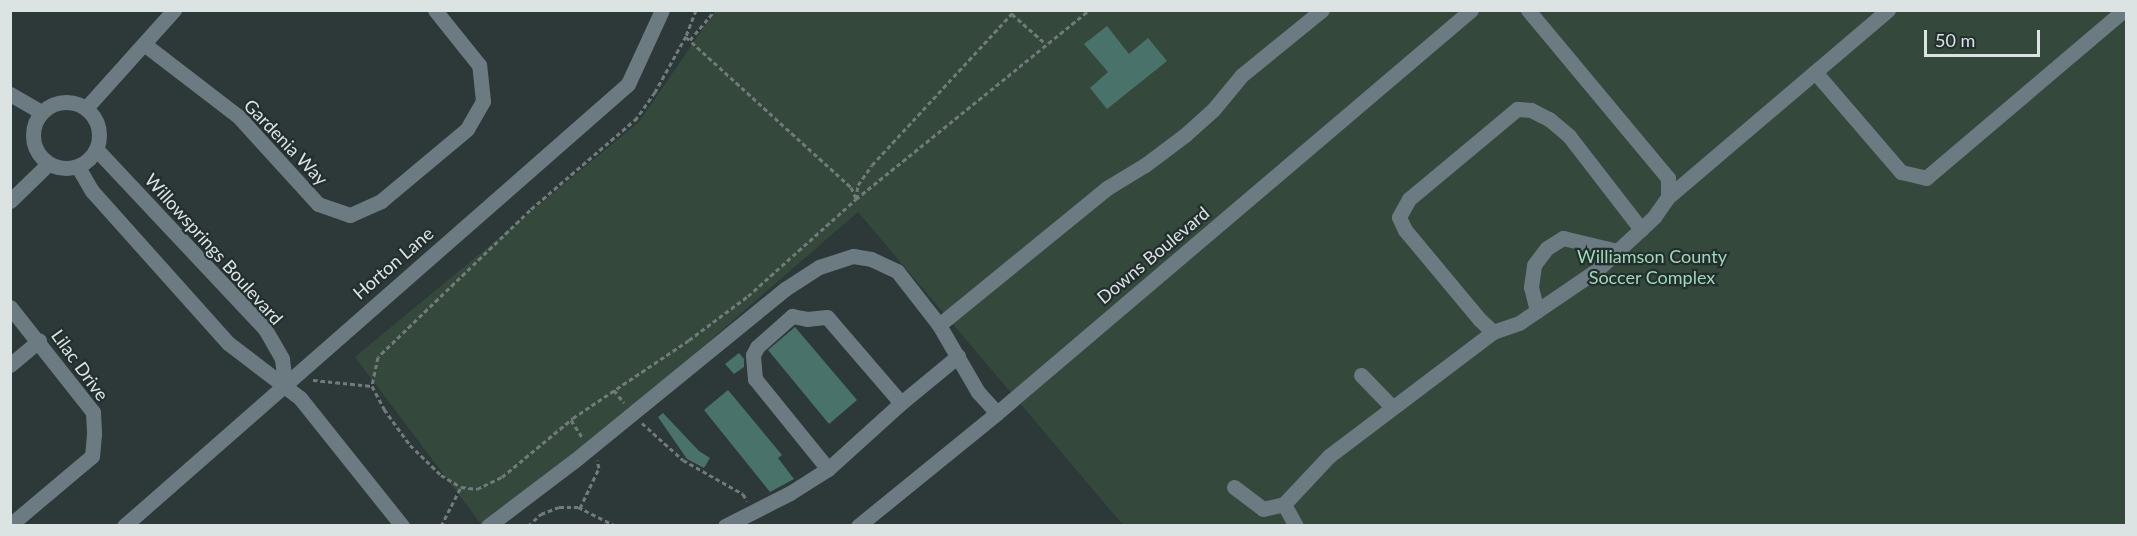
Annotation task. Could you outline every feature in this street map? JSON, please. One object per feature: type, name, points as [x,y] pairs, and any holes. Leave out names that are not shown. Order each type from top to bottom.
[{"type":"street","points":[[86,108],[174,10]]},
{"type":"street","name":"Gardenia Way","points":[[144,44],[238,116],[318,204],[350,215],[381,201],[467,129],[483,101],[479,65],[435,10]]},
{"type":"street","name":"Horton Lane","points":[[124,525],[628,84],[662,10]]},
{"type":"street","points":[[939,325],[1107,188],[1145,165],[1185,135],[1213,111],[1242,75],[1322,10]]},
{"type":"street","name":"Downs Boulevard","points":[[858,525],[997,413],[1471,10]]},
{"type":"street","points":[[1528,10],[1668,178],[1668,197]]},
{"type":"street","points":[[1234,488],[1263,509],[1284,504],[1329,456],[1392,407],[1493,332],[1519,323],[1597,270],[1641,228],[1668,197],[1888,10]]},
{"type":"street","points":[[1815,72],[1901,172],[1926,178],[2124,10]]},
{"type":"street","points":[[10,94],[41,112]]},
{"type":"street","points":[[67,102],[86,108],[97,122],[100,136],[97,150],[89,160],[78,167],[64,169],[48,164],[36,152],[32,137],[35,121],[41,112],[52,104],[67,102]]},
{"type":"street","points":[[1493,332],[1405,230],[1399,218],[1409,199],[1517,109],[1531,110],[1549,119],[1569,136],[1641,228]]},
{"type":"street","name":"Willowsprings Boulevard","points":[[97,150],[265,329],[282,359],[285,384]]},
{"type":"street","points":[[10,201],[48,164]]},
{"type":"street","points":[[78,167],[92,191],[228,343],[285,384],[300,398],[402,525]]},
{"type":"street","points":[[1537,311],[1531,287],[1534,265],[1547,248],[1563,238],[1617,251]]},
{"type":"street","points":[[488,525],[574,461],[784,289],[819,267],[853,256],[871,259],[897,271],[939,325],[978,392],[997,413]]},
{"type":"street","name":"Lilac Drive","points":[[10,307],[39,340],[93,412],[92,456],[10,525]]},
{"type":"street","points":[[828,469],[755,379],[753,356],[757,347],[792,316],[807,319],[827,317],[901,403]]},
{"type":"street","points":[[10,364],[39,340]]},
{"type":"street","points":[[724,525],[790,493],[828,469],[901,403],[958,356]]},
{"type":"street","points":[[1361,375],[1392,407]]},
{"type":"street","points":[[1284,504],[1296,525]]},
{"type":"path","points":[[696,10],[686,36],[655,92],[637,118],[530,210],[378,357],[372,386],[384,410],[410,446],[441,475],[461,487],[477,489],[501,477],[573,418],[748,296],[856,199],[1089,10]]},
{"type":"path","points":[[690,40],[715,10]]},
{"type":"path","points":[[856,199],[858,185],[872,165],[1013,12],[1047,45]]},
{"type":"path","points":[[686,36],[851,187],[856,199]]},
{"type":"path","points":[[313,380],[372,386]]},
{"type":"path","points":[[614,390],[627,407]]},
{"type":"path","points":[[640,420],[682,460],[743,494],[751,506]]},
{"type":"path","points":[[441,525],[461,487]]},
{"type":"path","points":[[528,525],[542,514],[559,507],[578,507],[616,525]]},
{"type":"green space","name":"Williamson County Soccer Complex","points":[[715,11],[2126,11],[2126,525],[1123,525],[858,212],[691,357],[578,450],[481,524],[355,357],[639,122]]},
{"type":"building","points":[[1107,26],[1129,54],[1148,38],[1167,61],[1107,109],[1090,88],[1108,72],[1084,44]]},
{"type":"building","points":[[795,327],[857,400],[829,424],[768,350]]},
{"type":"building","points":[[739,353],[744,359],[744,367],[734,374],[725,364]]},
{"type":"building","points":[[728,390],[782,455],[778,458],[794,479],[770,492],[704,410]]},
{"type":"building","points":[[663,413],[699,451],[710,458],[704,468],[687,459],[658,417]]}]
